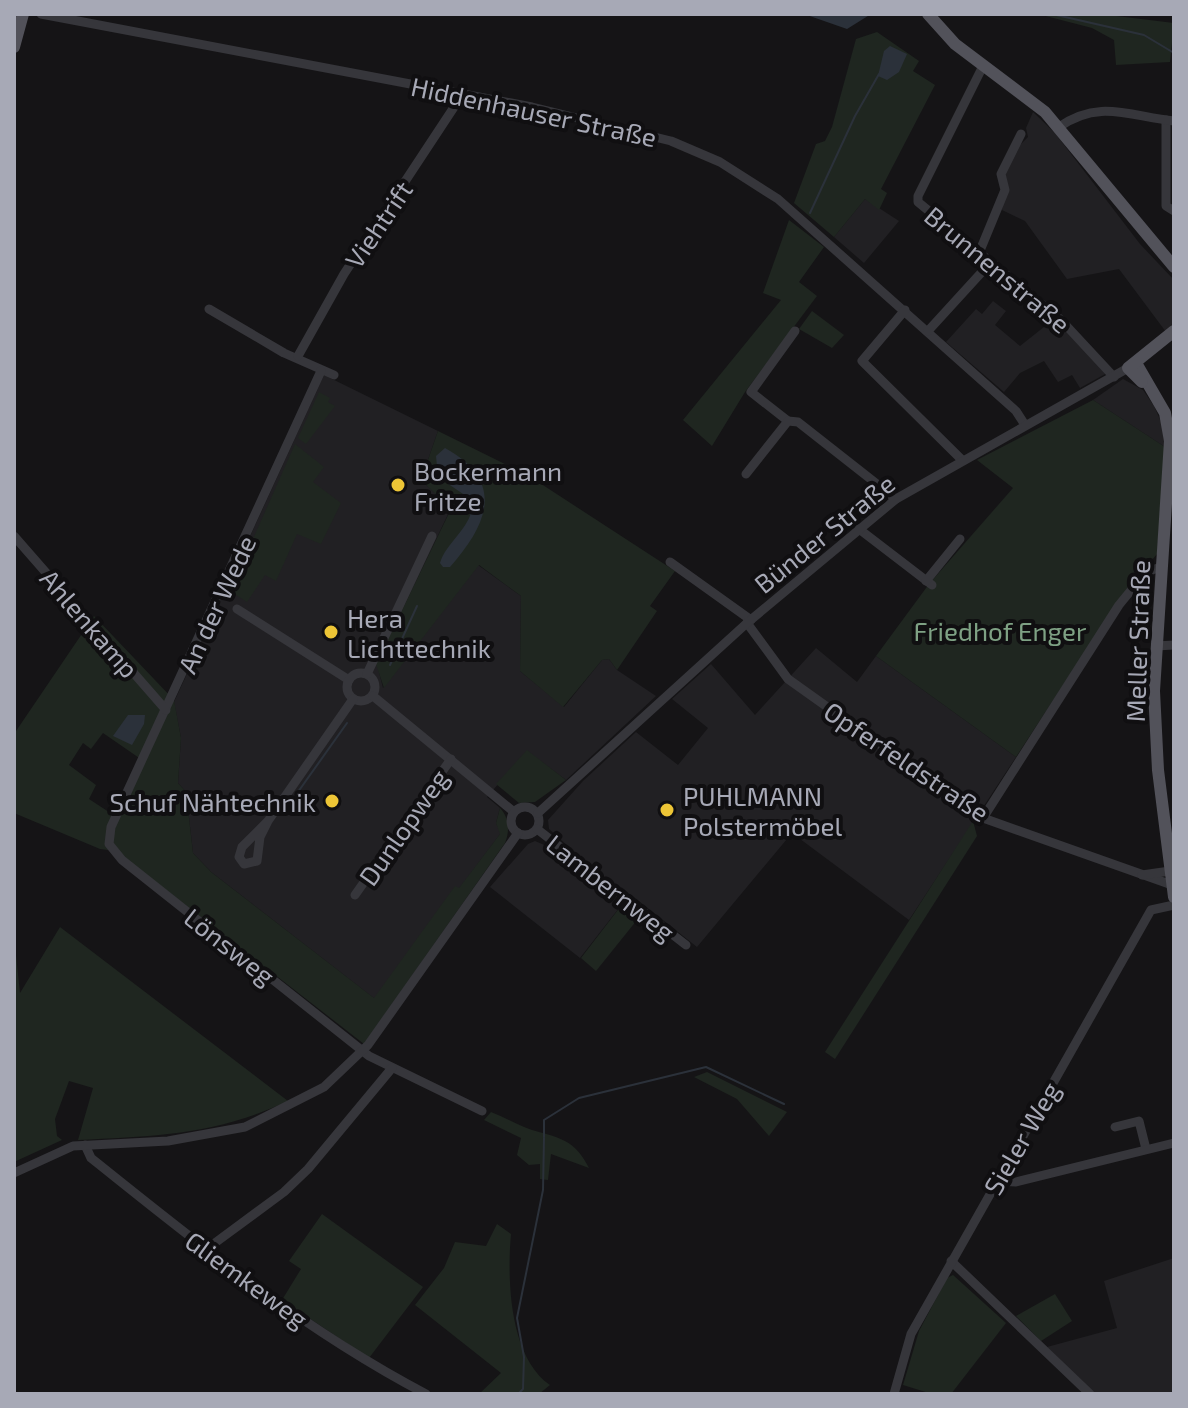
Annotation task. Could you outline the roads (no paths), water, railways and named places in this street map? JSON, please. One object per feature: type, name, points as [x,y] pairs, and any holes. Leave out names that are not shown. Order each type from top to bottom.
[{"type":"main road","points":[[14,47],[23,14]]},
{"type":"main road","points":[[928,14],[955,44],[1022,92],[1059,127],[1174,267]]},
{"type":"main road","name":"Bünder Straße","points":[[1132,366],[1173,331]]},
{"type":"main road","name":"Meller Straße","points":[[1132,366],[1165,413],[1170,441],[1168,546],[1161,567],[1155,730],[1173,891]]},
{"type":"street","name":"Hiddenhauser Straße","points":[[41,14],[75,17],[659,137],[720,162],[786,205],[1016,411],[1025,425]]},
{"type":"street","name":"Brunnenstraße","points":[[983,66],[918,196],[924,209],[1061,320],[1114,377]]},
{"type":"street","name":"Viehtrift","points":[[298,356],[344,274],[462,95]]},
{"type":"street","points":[[1059,127],[1075,116],[1107,110],[1170,121],[1166,206],[1174,211]]},
{"type":"street","points":[[979,253],[1005,190],[1001,174],[1021,134]]},
{"type":"street","points":[[928,331],[991,262]]},
{"type":"street","points":[[209,309],[284,353],[298,356],[321,371],[334,375]]},
{"type":"street","points":[[905,310],[863,358],[863,364],[886,381],[962,460]]},
{"type":"street","points":[[795,331],[751,392],[788,421],[798,422],[824,439],[896,499]]},
{"type":"street","name":"Bünder Straße","points":[[538,813],[749,622],[896,499],[1132,366]]},
{"type":"street","name":"An der Wede","points":[[108,836],[321,371]]},
{"type":"street","points":[[746,474],[788,421]]},
{"type":"street","points":[[859,529],[929,583],[960,539]]},
{"type":"street","name":"Ahlenkamp","points":[[14,536],[166,710]]},
{"type":"street","points":[[367,674],[432,536]]},
{"type":"street","points":[[670,562],[749,622]]},
{"type":"street","points":[[983,818],[1119,605],[1146,572],[1161,567]]},
{"type":"street","points":[[237,609],[349,680]]},
{"type":"street","name":"Opferfeldstraße","points":[[749,622],[775,666],[788,679],[983,818],[1141,875],[1173,891]]},
{"type":"street","points":[[1156,646],[1174,645]]},
{"type":"street","points":[[359,673],[367,674],[376,684],[373,696],[361,702],[353,699],[348,692],[349,680],[359,673]]},
{"type":"street","points":[[373,696],[514,812]]},
{"type":"street","points":[[268,821],[242,847],[239,857],[244,864],[257,861],[260,837],[268,821],[353,699]]},
{"type":"street","name":"Dunlopweg","points":[[355,895],[451,759]]},
{"type":"street","points":[[526,807],[538,813],[537,829],[530,835],[518,833],[511,821],[514,812],[526,807]]},
{"type":"street","name":"Lambernweg","points":[[537,829],[686,945]]},
{"type":"street","points":[[14,1173],[50,1155],[85,1145],[168,1141],[245,1127],[282,1111],[324,1087],[362,1051],[518,833]]},
{"type":"street","name":"Lönsweg","points":[[108,836],[109,844],[122,860],[362,1051],[482,1111]]},
{"type":"street","name":"Opferfeldstraße","points":[[1141,875],[1171,862]]},
{"type":"street","name":"Sieler Weg","points":[[894,1394],[911,1334],[1151,910],[1174,905]]},
{"type":"street","points":[[204,1251],[284,1192],[308,1169],[392,1068]]},
{"type":"street","points":[[1115,1127],[1139,1121],[1146,1149]]},
{"type":"street","points":[[997,1181],[1016,1182],[1174,1143]]},
{"type":"street","name":"Gliemkeweg","points":[[85,1145],[91,1158],[204,1251],[338,1345],[426,1394]]},
{"type":"street","points":[[951,1261],[1090,1394]]},
{"type":"waterway","points":[[1052,14],[1144,35],[1174,53]]},
{"type":"waterway","points":[[810,213],[855,116],[879,74]]},
{"type":"waterway","points":[[390,665],[417,606]]},
{"type":"waterway","points":[[288,806],[347,723]]},
{"type":"waterway","points":[[544,1137],[544,1120],[579,1098],[706,1067],[784,1104]]},
{"type":"waterway","points":[[518,1394],[523,1389],[524,1357],[517,1318],[543,1190],[544,1138]]},
{"type":"place","name":"Bockermann Fritze","points":[[398,485]]},
{"type":"place","name":"Hera Lichttechnik","points":[[331,632]]},
{"type":"place","name":"Schuf Nähtechnik","points":[[332,801]]},
{"type":"place","name":"PUHLMANN Polstermöbel","points":[[667,810]]},
{"type":"park label","name":"Friedhof Enger","points":[[1000,630]]}]
